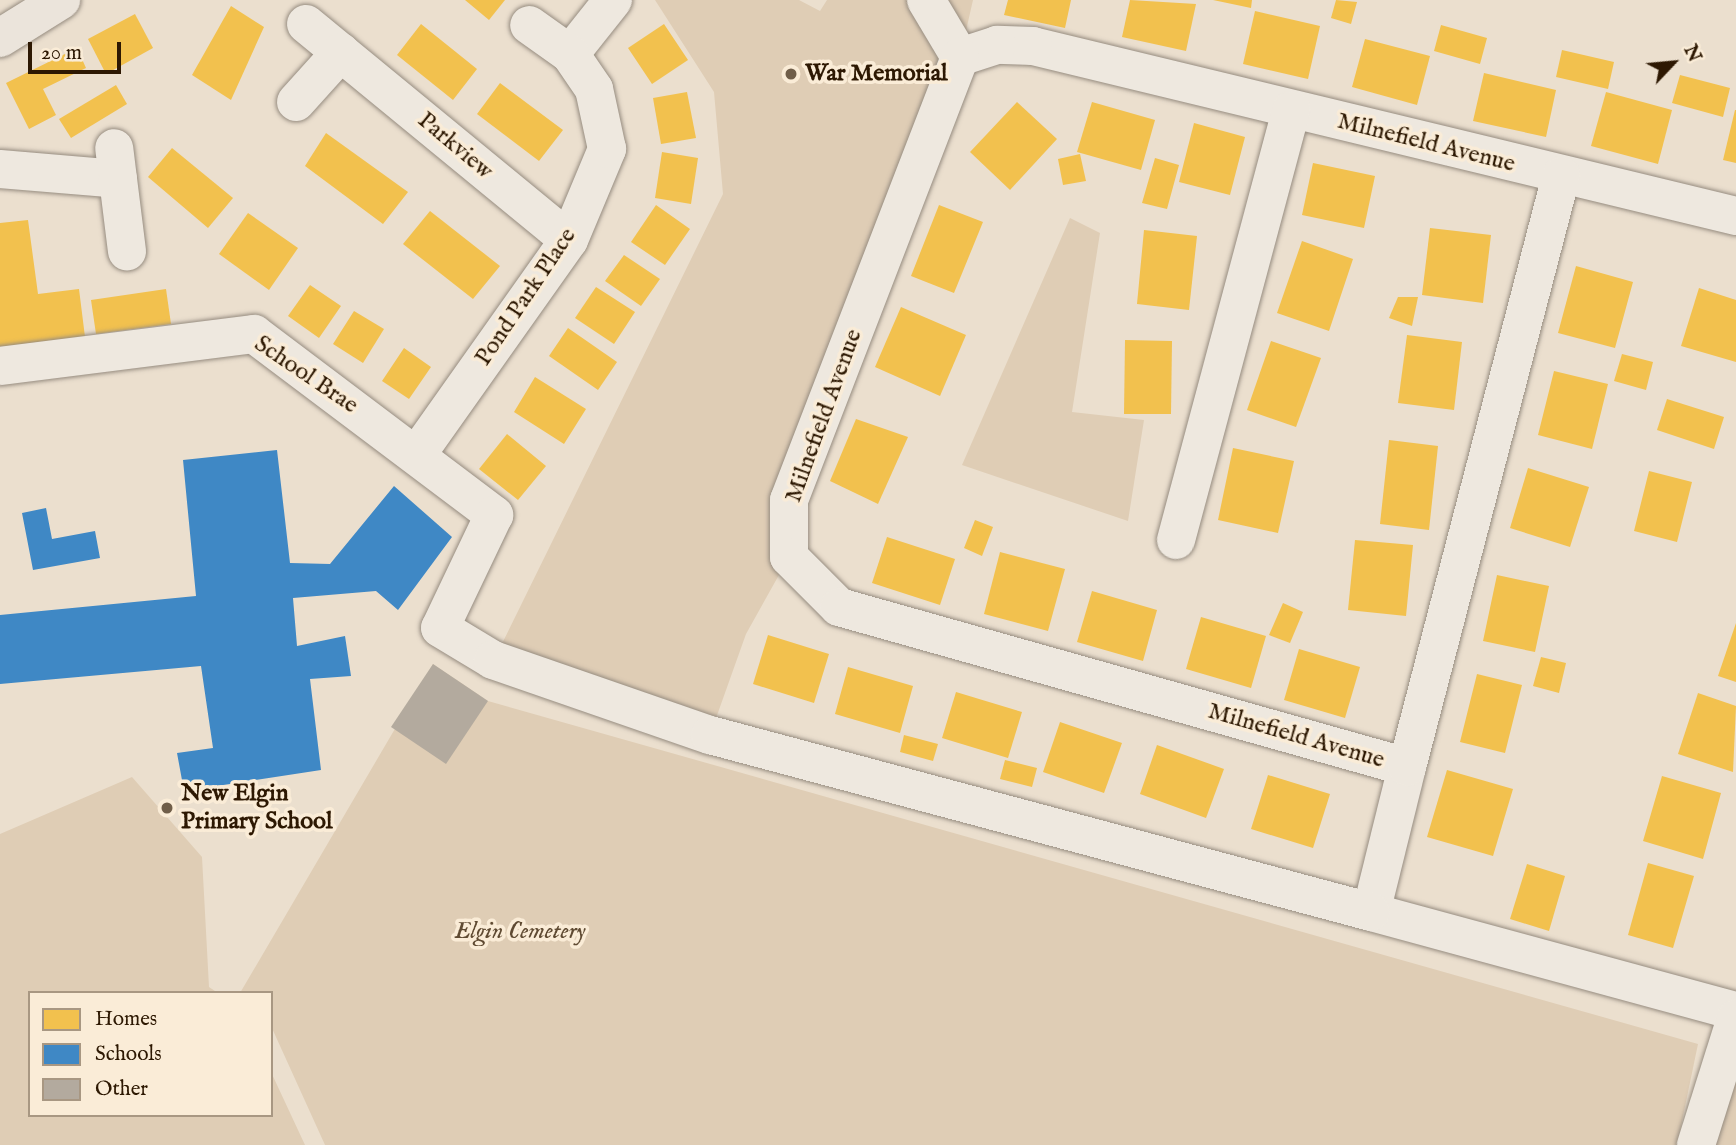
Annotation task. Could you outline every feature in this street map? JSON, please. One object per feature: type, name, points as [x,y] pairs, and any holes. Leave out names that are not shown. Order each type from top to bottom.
[{"type":"main road","points":[[0,38],[61,0]]},
{"type":"street","points":[[570,54],[613,0]]},
{"type":"street","points":[[926,0],[960,57]]},
{"type":"street","name":"Parkview","points":[[306,24],[569,240]]},
{"type":"street","name":"Pond Park Place","points":[[418,453],[569,240],[607,149],[594,89],[570,54],[529,25]]},
{"type":"street","name":"Milnefield Avenue","points":[[1407,767],[839,607],[789,557],[789,500],[960,57],[997,45],[1033,46],[1561,176],[1736,216]]},
{"type":"street","points":[[296,102],[341,52]]},
{"type":"street","points":[[1176,540],[1291,110]]},
{"type":"street","points":[[0,169],[116,163],[127,251]]},
{"type":"street","name":"Milnefield Avenue","points":[[1371,912],[1561,176]]},
{"type":"street","name":"School Brae","points":[[0,366],[254,334],[418,453],[495,515],[440,628],[494,660],[710,735],[1371,912]]},
{"type":"street","points":[[1371,912],[1736,1011]]},
{"type":"street","points":[[1696,1145],[1736,1018]]},
{"type":"green space","points":[[655,0],[799,0],[820,11],[827,0],[973,0],[960,57],[789,557],[746,634],[710,735],[494,660],[723,194],[714,92]]},
{"type":"green space","points":[[1070,218],[1100,233],[1072,412],[1144,420],[1128,521],[962,465]]},
{"type":"green space","name":"Elgin Cemetery","points":[[433,664],[488,701],[1698,1044],[1677,1145],[325,1145],[273,1030],[273,991],[241,991]]},
{"type":"green space","points":[[132,777],[202,857],[209,987],[215,991],[28,991],[28,1117],[273,1117],[273,1076],[305,1145],[0,1145],[0,834]]},
{"type":"green space","points":[[1736,1018],[1736,1145],[1696,1145]]},
{"type":"building: Homes","points":[[465,0],[505,0],[489,20]]},
{"type":"building: Homes","points":[[1008,0],[1071,0],[1065,28],[1004,15]]},
{"type":"building: Homes","points":[[1130,0],[1196,4],[1186,51],[1122,37]]},
{"type":"building: Homes","points":[[1213,0],[1252,0],[1251,8]]},
{"type":"building: Homes","points":[[1336,0],[1357,2],[1351,24],[1331,18]]},
{"type":"building: Homes","points":[[231,6],[264,27],[231,100],[192,75]]},
{"type":"building: Homes","points":[[1255,11],[1320,26],[1308,79],[1243,64]]},
{"type":"building: Homes","points":[[135,14],[153,48],[106,74],[88,39]]},
{"type":"building: Homes","points":[[421,24],[477,69],[453,100],[397,55]]},
{"type":"building: Homes","points":[[664,24],[688,60],[652,84],[628,48]]},
{"type":"building: Homes","points":[[1441,25],[1487,38],[1480,64],[1434,51]]},
{"type":"building: Homes","points":[[1365,39],[1430,56],[1417,105],[1352,87]]},
{"type":"building: Homes","points":[[77,48],[86,68],[43,89],[56,115],[29,129],[6,83]]},
{"type":"building: Homes","points":[[1562,50],[1614,62],[1608,89],[1556,77]]},
{"type":"building: Homes","points":[[1484,73],[1556,90],[1546,137],[1473,121]]},
{"type":"building: Homes","points":[[1680,75],[1730,88],[1723,117],[1672,103]]},
{"type":"building: Homes","points":[[500,83],[563,130],[539,161],[477,114]]},
{"type":"building: Homes","points":[[116,85],[127,104],[71,138],[59,119]]},
{"type":"building: Homes","points":[[687,92],[696,138],[661,144],[653,98]]},
{"type":"building: Homes","points":[[1606,92],[1672,110],[1658,164],[1591,146]]},
{"type":"building: Homes","points":[[1017,102],[1057,139],[1010,190],[970,152]]},
{"type":"building: Homes","points":[[1092,102],[1155,120],[1141,170],[1077,152]]},
{"type":"building: Homes","points":[[1736,110],[1736,163],[1723,160]]},
{"type":"building: Homes","points":[[1194,123],[1245,137],[1230,195],[1179,182]]},
{"type":"building: Homes","points":[[326,133],[408,192],[383,224],[305,166]]},
{"type":"building: Homes","points":[[172,148],[233,198],[208,228],[148,177]]},
{"type":"building: Homes","points":[[662,152],[698,158],[691,204],[655,198]]},
{"type":"building: Homes","points":[[1080,154],[1086,181],[1063,185],[1058,159]]},
{"type":"building: Homes","points":[[1155,158],[1179,165],[1167,209],[1142,203]]},
{"type":"building: Homes","points":[[1313,163],[1375,176],[1364,228],[1302,215]]},
{"type":"building: Homes","points":[[656,205],[690,229],[665,265],[631,242]]},
{"type":"building: Homes","points":[[939,205],[983,222],[954,293],[911,276]]},
{"type":"building: Homes","points":[[430,211],[500,266],[473,299],[403,244]]},
{"type":"building: Homes","points":[[248,213],[298,248],[269,290],[219,254]]},
{"type":"building: Homes","points":[[28,220],[38,294],[79,289],[85,337],[0,347],[0,223]]},
{"type":"building: Homes","points":[[1430,228],[1491,235],[1483,303],[1422,295]]},
{"type":"building: Homes","points":[[1144,230],[1197,236],[1189,310],[1137,304]]},
{"type":"building: Homes","points":[[1302,241],[1353,259],[1329,331],[1277,313]]},
{"type":"building: Homes","points":[[624,255],[660,279],[641,306],[605,281]]},
{"type":"building: Homes","points":[[1576,266],[1633,282],[1615,348],[1558,333]]},
{"type":"building: Homes","points":[[310,285],[341,306],[319,338],[288,316]]},
{"type":"building: Homes","points":[[596,287],[635,312],[614,344],[575,318]]},
{"type":"building: Homes","points":[[1699,288],[1736,300],[1736,362],[1681,346]]},
{"type":"building: Homes","points":[[166,289],[171,324],[96,334],[91,300]]},
{"type":"building: Homes","points":[[1398,297],[1418,297],[1412,326],[1389,318]]},
{"type":"building: Homes","points":[[901,307],[966,335],[940,396],[875,367]]},
{"type":"building: Homes","points":[[354,311],[384,329],[363,363],[333,344]]},
{"type":"building: Homes","points":[[568,328],[617,362],[598,390],[549,356]]},
{"type":"building: Homes","points":[[1407,335],[1462,342],[1454,410],[1398,403]]},
{"type":"building: Homes","points":[[1125,340],[1172,341],[1171,414],[1124,414]]},
{"type":"building: Homes","points":[[1271,341],[1321,358],[1296,427],[1247,410]]},
{"type":"building: Homes","points":[[404,348],[431,367],[409,399],[382,381]]},
{"type":"building: Homes","points":[[1622,354],[1653,362],[1646,390],[1614,381]]},
{"type":"building: Homes","points":[[1554,371],[1608,384],[1592,449],[1538,435]]},
{"type":"building: Homes","points":[[535,377],[586,409],[564,444],[514,412]]},
{"type":"building: Homes","points":[[1667,399],[1724,417],[1714,449],[1657,430]]},
{"type":"building: Homes","points":[[856,419],[908,437],[878,504],[830,481]]},
{"type":"building: Homes","points":[[507,434],[546,466],[518,500],[479,469]]},
{"type":"building: Homes","points":[[1389,440],[1438,446],[1429,530],[1380,524]]},
{"type":"building: Homes","points":[[1233,448],[1294,461],[1278,533],[1218,520]]},
{"type":"building: Homes","points":[[1528,468],[1589,487],[1570,547],[1510,528]]},
{"type":"building: Homes","points":[[1649,471],[1692,482],[1677,542],[1634,531]]},
{"type":"building: Homes","points":[[975,520],[993,527],[982,556],[964,548]]},
{"type":"building: Homes","points":[[887,537],[955,559],[940,605],[872,583]]},
{"type":"building: Homes","points":[[1355,540],[1413,545],[1406,616],[1348,610]]},
{"type":"building: Homes","points":[[1000,552],[1065,569],[1048,631],[984,614]]},
{"type":"building: Homes","points":[[1497,575],[1549,586],[1535,652],[1483,641]]},
{"type":"building: Homes","points":[[1092,591],[1157,610],[1143,661],[1077,642]]},
{"type":"building: Homes","points":[[1283,603],[1303,612],[1290,643],[1269,635]]},
{"type":"building: Homes","points":[[1201,617],[1266,636],[1251,688],[1186,669]]},
{"type":"building: Homes","points":[[1736,623],[1736,682],[1718,676]]},
{"type":"building: Homes","points":[[768,635],[829,654],[814,703],[753,684]]},
{"type":"building: Homes","points":[[1299,649],[1360,667],[1345,718],[1284,700]]},
{"type":"building: Homes","points":[[1541,657],[1566,663],[1559,693],[1533,686]]},
{"type":"building: Homes","points":[[848,667],[913,686],[900,733],[835,714]]},
{"type":"building: Homes","points":[[1477,674],[1522,685],[1505,753],[1460,742]]},
{"type":"building: Homes","points":[[956,692],[1022,712],[1008,758],[942,738]]},
{"type":"building: Homes","points":[[1698,693],[1736,706],[1733,772],[1678,754]]},
{"type":"building: Homes","points":[[1060,722],[1122,743],[1104,793],[1043,772]]},
{"type":"building: Homes","points":[[904,735],[938,744],[933,761],[900,752]]},
{"type":"building: Homes","points":[[1157,745],[1224,769],[1206,818],[1140,794]]},
{"type":"building: Homes","points":[[1005,760],[1037,768],[1032,787],[1000,779]]},
{"type":"building: Homes","points":[[1447,770],[1513,789],[1493,856],[1427,837]]},
{"type":"building: Homes","points":[[1268,775],[1330,794],[1313,848],[1251,829]]},
{"type":"building: Homes","points":[[1662,776],[1721,793],[1703,859],[1643,841]]},
{"type":"building: Homes","points":[[1648,863],[1694,876],[1673,948],[1628,935]]},
{"type":"building: Homes","points":[[1527,864],[1565,876],[1549,931],[1510,919]]},
{"type":"building: Schools","points":[[277,450],[290,563],[330,564],[394,486],[452,537],[398,610],[376,591],[293,598],[297,646],[345,636],[351,676],[310,679],[321,770],[184,791],[177,753],[213,748],[201,666],[0,684],[0,615],[196,596],[183,460]]},
{"type":"building: Schools","points":[[46,508],[52,539],[95,531],[100,558],[33,570],[22,513]]},
{"type":"building: Other","points":[[433,664],[488,701],[446,764],[391,727]]},
{"type":"place","name":"War Memorial","points":[[791,74]]},
{"type":"place","name":"New Elgin Primary School","points":[[167,808]]}]
